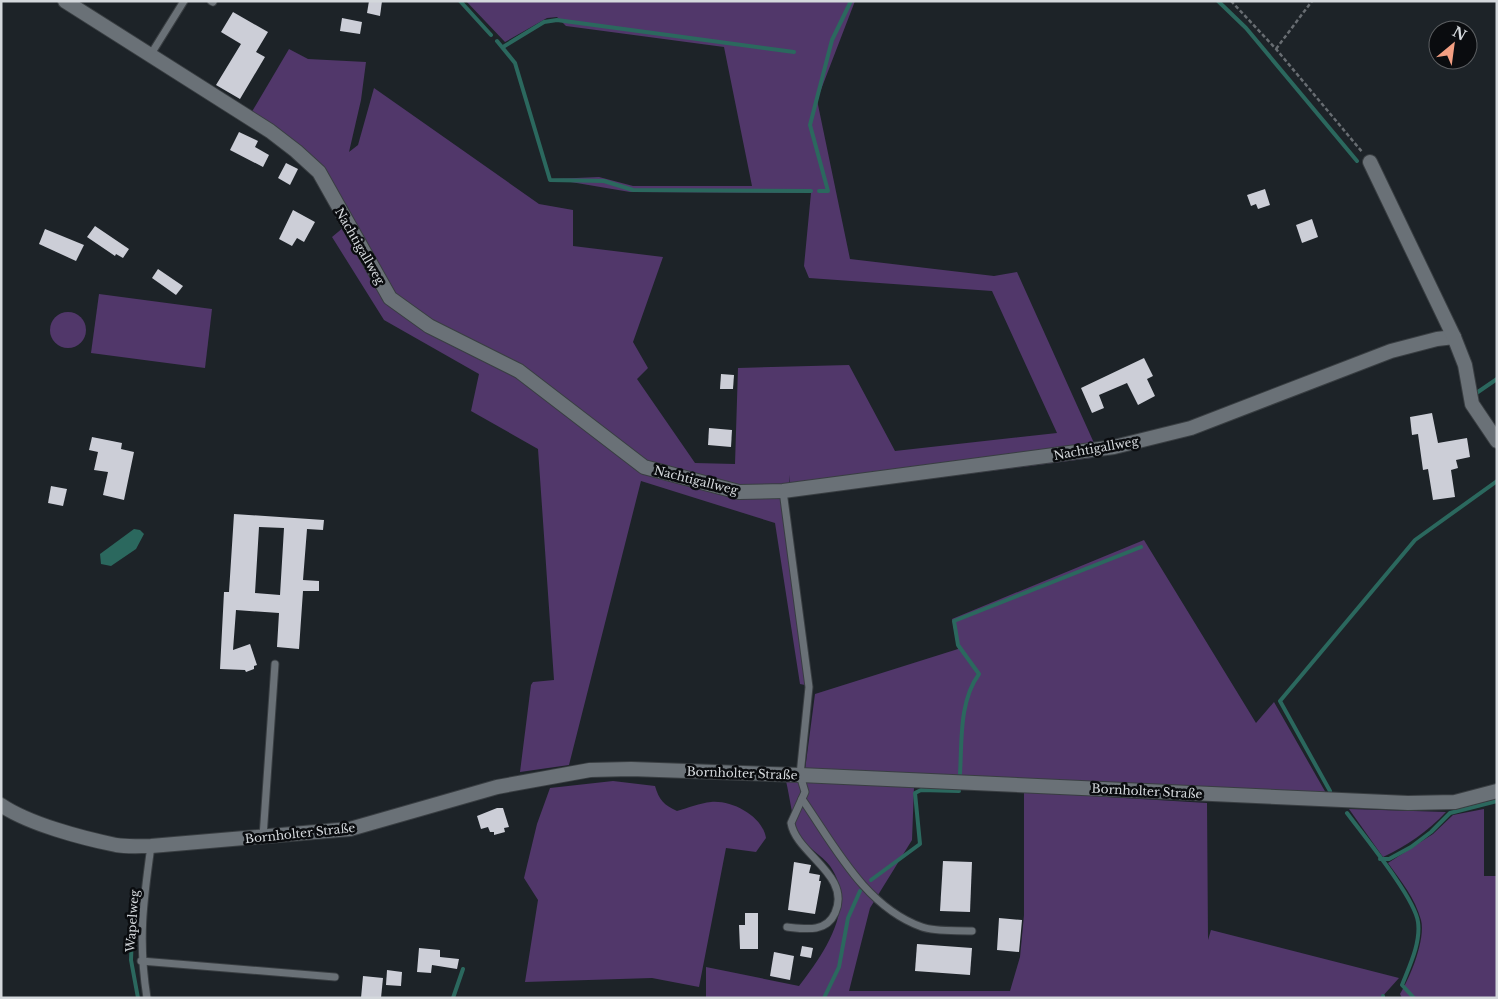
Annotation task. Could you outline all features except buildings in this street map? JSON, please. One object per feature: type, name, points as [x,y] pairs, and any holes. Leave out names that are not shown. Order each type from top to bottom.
[{"type":"street","name":"Nachtigallweg","points":[[65,1],[270,131],[296,151],[318,172],[390,298],[429,326],[519,371],[644,467],[739,492],[783,491],[1114,447],[1192,428],[1391,351],[1437,339],[1454,337]]},
{"type":"street","points":[[1370,162],[1454,337],[1465,365],[1472,404],[1497,441]]},
{"type":"street","name":"Bornholter Straße","points":[[1,805],[12,812],[72,834],[118,845],[151,846],[350,829],[497,787],[590,770],[631,769],[800,775],[1408,803],[1455,802],[1497,791]]},
{"type":"lane","points":[[151,54],[184,1]]},
{"type":"lane","points":[[783,491],[808,686],[800,775],[805,792],[793,816],[792,830],[837,890],[837,907],[829,922],[821,928],[787,927]]},
{"type":"lane","points":[[263,837],[275,664]]},
{"type":"lane","points":[[802,799],[859,884],[898,915],[923,927],[972,931]]},
{"type":"lane","name":"Wapelweg","points":[[147,998],[141,961],[141,922],[151,846]]},
{"type":"lane","points":[[141,961],[335,977]]},
{"type":"path","points":[[1231,1],[1276,49],[1370,162]]},
{"type":"path","points":[[1276,49],[1312,1]]},
{"type":"shaded area","points":[[466,1],[855,1],[817,100],[850,259],[994,276],[1017,272],[1094,443],[1092,458],[790,497],[790,475],[789,488],[779,489],[805,685],[800,684],[775,523],[641,481],[569,765],[520,772],[531,685],[533,682],[554,680],[538,449],[471,411],[479,374],[384,320],[332,237],[350,222],[320,168],[250,115],[289,49],[308,59],[366,62],[361,100],[349,152],[358,145],[374,88],[539,204],[573,210],[573,246],[663,257],[633,342],[648,368],[637,379],[695,463],[735,464],[738,368],[849,365],[895,451],[1057,433],[992,291],[809,278],[804,266],[811,193],[630,192],[553,179],[599,177],[633,186],[752,186],[724,47],[566,26],[557,17],[547,18],[505,42]]},
{"type":"shaded area","points":[[99,294],[212,309],[205,368],[91,353]]},
{"type":"shaded area","points":[[68,312],[80,318],[86,330],[80,342],[68,348],[56,342],[50,330],[56,318]]},
{"type":"shaded area","points":[[134,529],[140,530],[144,534],[136,549],[111,566],[101,564],[100,554]]},
{"type":"shaded area","points":[[1144,540],[1256,723],[1274,702],[1326,793],[805,770],[815,694],[958,649],[952,619]]},
{"type":"shaded area","points":[[613,781],[655,786],[663,802],[677,811],[711,802],[728,804],[746,811],[764,830],[766,838],[756,852],[726,848],[699,987],[652,978],[525,982],[538,900],[524,878],[537,824],[550,788]]},
{"type":"shaded area","points":[[786,781],[914,787],[912,840],[870,908],[849,991],[1010,991],[1020,957],[1024,915],[1024,792],[1207,803],[1208,940],[1211,930],[1399,978],[1381,998],[706,998],[706,967],[799,986],[818,959],[834,929],[839,913],[838,881],[830,866],[804,842],[798,833]]},
{"type":"shaded area","points":[[1349,809],[1446,812],[1417,838],[1383,857]]},
{"type":"shaded area","points":[[1484,809],[1484,876],[1497,876],[1497,998],[1402,998],[1400,994],[1416,958],[1422,928],[1421,920],[1411,897],[1388,863],[1433,834],[1453,815]]},
{"type":"waterway","points":[[460,1],[491,35]]},
{"type":"waterway","points":[[819,191],[828,191],[810,125],[832,40],[851,1]]},
{"type":"waterway","points":[[1218,1],[1246,28],[1357,161]]},
{"type":"waterway","points":[[503,47],[544,22],[557,20],[794,52]]},
{"type":"waterway","points":[[497,41],[515,63],[550,180],[604,181],[633,190],[811,191]]},
{"type":"waterway","points":[[1475,394],[1497,379]]},
{"type":"waterway","points":[[1330,791],[1280,701],[1415,540],[1497,481]]},
{"type":"waterway","points":[[960,774],[965,709],[968,696],[979,674],[958,645],[954,621],[1141,547]]},
{"type":"waterway","points":[[871,880],[920,844],[915,793],[921,790],[959,791]]},
{"type":"waterway","points":[[1380,859],[1389,859],[1411,847],[1431,832],[1450,813],[1497,801]]},
{"type":"waterway","points":[[1347,813],[1388,867],[1415,911],[1418,922],[1418,938],[1414,955],[1402,985],[1414,998]]},
{"type":"waterway","points":[[824,998],[839,967],[848,918],[860,891]]},
{"type":"waterway","points":[[132,934],[131,960],[138,998]]},
{"type":"waterway","points":[[453,998],[463,969]]}]
